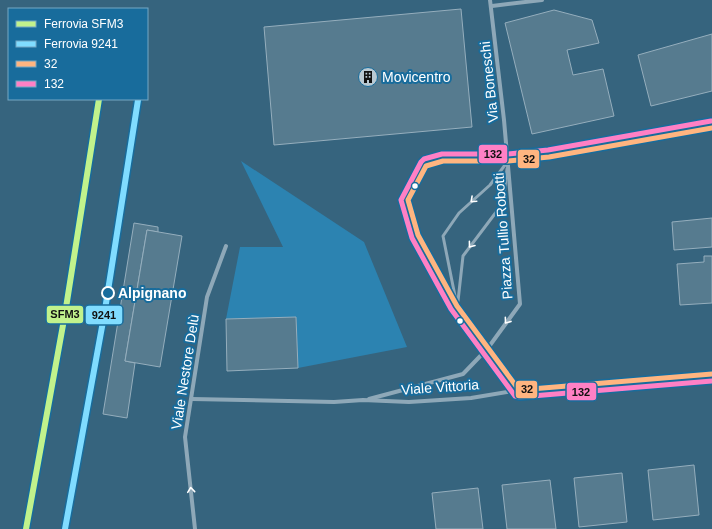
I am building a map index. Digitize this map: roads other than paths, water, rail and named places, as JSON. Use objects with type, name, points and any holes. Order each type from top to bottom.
[{"type":"street","name":"Via Boneschi","points":[[490,0],[492,6],[508,161]]},
{"type":"street","points":[[492,6],[542,0]]},
{"type":"street","points":[[508,161],[549,157],[712,128]]},
{"type":"street","name":"Piazza Tullio Robotti","points":[[508,161],[520,304],[488,348],[519,390]]},
{"type":"street","name":"Viale Nestore Delù","points":[[195,529],[185,437],[207,298],[226,246]]},
{"type":"street","points":[[363,400],[463,374],[488,348]]},
{"type":"street","name":"Viale Vittoria","points":[[192,399],[334,402],[363,400],[409,402],[471,398],[519,390],[712,374]]},
{"type":"lane","name":"Piazza Tullio Robotti","points":[[488,348],[457,306],[418,235],[408,200],[426,166],[443,161],[508,161]]},
{"type":"lane","name":"Piazza Tullio Robotti","points":[[457,306],[463,256],[502,204],[508,161]]},
{"type":"lane","name":"Piazza Tullio Robotti","points":[[457,306],[443,236],[459,213],[490,185],[508,161]]},
{"type":"rail line","name":"SFM3","points":[[26,529],[65,314],[99,100]]},
{"type":"rail line","name":"9241","points":[[65,529],[104,316],[138,100]]},
{"type":"place","name":"Movicentro","points":[[368,77]]},
{"type":"place","name":"Alpignano","points":[[108,293]]}]
